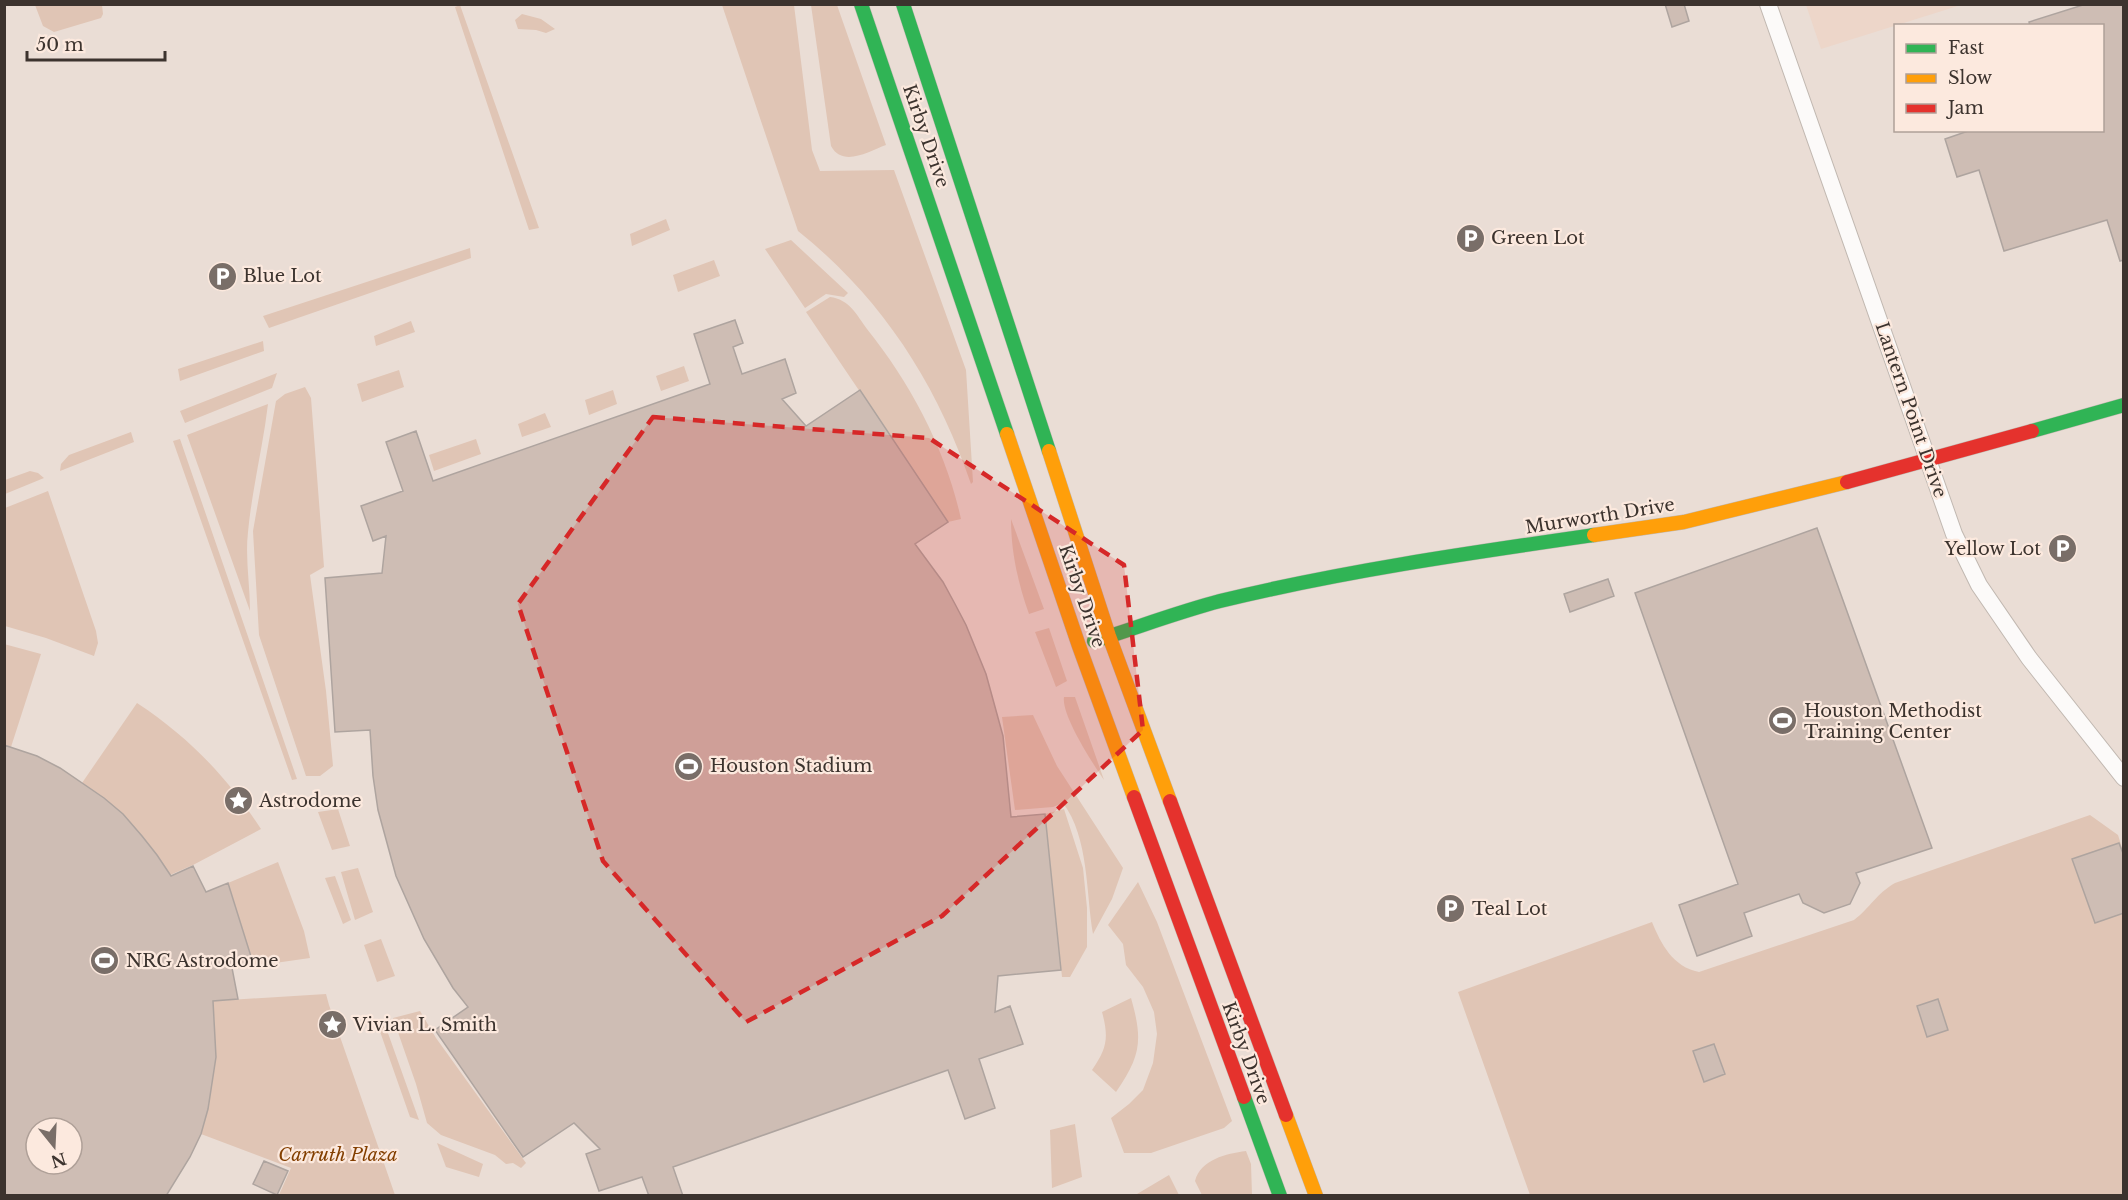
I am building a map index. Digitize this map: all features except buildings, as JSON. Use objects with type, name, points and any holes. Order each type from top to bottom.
[{"type":"main road","name":"Kirby Drive","points":[[861,4],[977,288],[1109,636],[1237,1031],[1280,1196]]},
{"type":"main road","name":"Kirby Drive","points":[[903,4],[977,288],[1079,646],[1237,1031],[1316,1196]]},
{"type":"main road","name":"Murworth Drive","points":[[1079,646],[1218,602],[1287,586],[1451,556],[1684,522],[1805,494],[2124,405]]},
{"type":"street","name":"Lantern Point Drive","points":[[1768,4],[1954,534],[1979,585],[2029,658],[2124,778]]},
{"type":"highlighted area","points":[[653,417],[929,438],[1124,565],[1143,730],[942,916],[746,1022],[603,861],[518,604]]},
{"type":"shaded area","points":[[1806,4],[1961,5],[1894,24],[1894,26],[1821,49]]},
{"type":"green space","points":[[35,5],[102,5],[103,14],[101,18],[54,32],[43,26]]},
{"type":"green space","points":[[460,5],[539,228],[529,230],[455,7]]},
{"type":"green space","points":[[722,5],[794,5],[812,150],[820,171],[894,170],[966,370],[973,482],[971,484],[941,412],[903,345],[856,285],[798,231]]},
{"type":"green space","points":[[811,5],[837,5],[886,145],[849,157],[836,153],[831,146]]},
{"type":"green space","points":[[522,14],[541,19],[555,29],[546,33],[518,29],[515,20]]},
{"type":"green space","points":[[666,219],[670,230],[632,246],[630,234]]},
{"type":"green space","points":[[791,240],[848,293],[844,297],[826,294],[805,308],[765,249]]},
{"type":"green space","points":[[470,248],[471,258],[269,328],[263,316]]},
{"type":"green space","points":[[714,260],[720,276],[678,292],[673,275]]},
{"type":"green space","points":[[830,297],[847,304],[856,313],[912,395],[946,468],[961,519],[948,522],[806,312]]},
{"type":"green space","points":[[411,321],[415,332],[376,346],[374,336]]},
{"type":"green space","points":[[263,341],[264,351],[180,381],[178,369]]},
{"type":"green space","points":[[684,366],[689,381],[661,391],[656,376]]},
{"type":"green space","points":[[399,370],[404,387],[362,402],[357,384]]},
{"type":"green space","points":[[277,373],[272,388],[185,423],[180,411]]},
{"type":"green space","points":[[305,387],[311,398],[324,567],[310,575],[326,691],[333,766],[320,776],[306,776],[259,635],[253,531],[276,401],[285,394]]},
{"type":"green space","points":[[613,390],[617,404],[589,415],[585,400]]},
{"type":"green space","points":[[268,404],[248,532],[250,611],[187,435]]},
{"type":"green space","points":[[545,413],[551,427],[522,437],[518,424]]},
{"type":"green space","points":[[131,432],[134,442],[60,471],[61,464],[69,455]]},
{"type":"green space","points":[[180,439],[297,779],[292,780],[173,441]]},
{"type":"green space","points":[[476,439],[481,454],[434,471],[429,455]]},
{"type":"green space","points":[[30,471],[44,478],[5,494],[5,480]]},
{"type":"green space","points":[[48,491],[96,631],[98,643],[94,656],[5,626],[5,508]]},
{"type":"green space","points":[[1011,519],[1044,609],[1029,614],[1016,567]]},
{"type":"green space","points":[[1049,628],[1067,681],[1056,687],[1035,632]]},
{"type":"green space","points":[[4,644],[41,654],[11,747],[5,745]]},
{"type":"green space","points":[[1064,697],[1075,697],[1104,780],[1072,727],[1064,705]]},
{"type":"green space","points":[[137,703],[174,730],[206,759],[261,829],[170,875],[130,825],[82,783]]},
{"type":"green space","points":[[1033,715],[1057,766],[1123,868],[1112,899],[1093,934],[1082,849],[1078,832],[1063,803],[1053,807],[1015,810],[1002,717]]},
{"type":"green space","points":[[338,809],[350,846],[332,850],[318,812]]},
{"type":"green space","points":[[1064,809],[1083,868],[1087,908],[1087,947],[1070,977],[1062,977],[1045,814]]},
{"type":"green space","points":[[2090,815],[2118,835],[2123,851],[2123,1195],[1530,1195],[1458,992],[1652,922],[1659,938],[1675,960],[1699,972],[1854,920],[1895,883]]},
{"type":"green space","points":[[278,862],[304,931],[310,958],[254,966],[228,883]]},
{"type":"green space","points":[[358,868],[373,912],[355,920],[341,872]]},
{"type":"green space","points":[[335,876],[351,920],[343,924],[325,878]]},
{"type":"green space","points":[[1138,882],[1157,922],[1232,1121],[1224,1128],[1151,1153],[1124,1153],[1111,1118],[1143,1090],[1153,1063],[1157,1034],[1154,1012],[1143,987],[1126,965],[1123,944],[1108,925]]},
{"type":"green space","points":[[381,939],[395,976],[377,982],[364,945]]},
{"type":"green space","name":"Carruth Plaza","points":[[326,994],[395,1195],[279,1195],[291,1168],[201,1134],[209,1101],[213,1068],[215,1036],[213,1001]]},
{"type":"green space","points":[[1131,998],[1137,1025],[1137,1047],[1131,1068],[1116,1092],[1092,1070],[1104,1049],[1106,1029],[1102,1012]]},
{"type":"green space","points":[[420,1011],[436,1038],[526,1163],[521,1168],[513,1163],[506,1164],[495,1155],[441,1135],[427,1123],[393,1018]]},
{"type":"green space","points":[[384,1022],[419,1120],[410,1117],[377,1023]]},
{"type":"green space","points":[[1075,1124],[1082,1177],[1052,1188],[1050,1130]]},
{"type":"green space","points":[[437,1143],[483,1164],[479,1177],[446,1167]]},
{"type":"green space","points":[[1246,1151],[1251,1164],[1252,1195],[1202,1195],[1195,1181],[1203,1167],[1223,1156]]},
{"type":"green space","points":[[1169,1175],[1179,1195],[1137,1195],[1137,1194]]},
{"type":"traffic: fast","points":[[861,4],[1007,434]]},
{"type":"traffic: fast","points":[[903,4],[1049,451]]},
{"type":"traffic: fast","points":[[2032,431],[2124,405]]},
{"type":"traffic: fast","points":[[1094,641],[1204,605],[1266,590],[1406,564],[1594,535]]},
{"type":"traffic: fast","points":[[1244,1097],[1280,1196]]},
{"type":"traffic: slow","points":[[1007,434],[1079,646],[1134,797]]},
{"type":"traffic: slow","points":[[1049,451],[1109,636],[1170,801]]},
{"type":"traffic: slow","points":[[1594,535],[1684,522],[1847,482]]},
{"type":"traffic: slow","points":[[1286,1115],[1316,1196]]},
{"type":"traffic: jam","points":[[1847,482],[2032,431]]},
{"type":"traffic: jam","points":[[1134,797],[1244,1097]]},
{"type":"traffic: jam","points":[[1170,801],[1286,1115]]},
{"type":"place","name":"Green Lot","points":[[1470,238]]},
{"type":"place","name":"Blue Lot","points":[[222,276]]},
{"type":"place","name":"Yellow Lot","points":[[2062,549]]},
{"type":"place","name":"Houston Methodist Training Center","points":[[1783,721]]},
{"type":"place","name":"Houston Stadium","points":[[689,766]]},
{"type":"place","name":"Astrodome","points":[[238,801]]},
{"type":"place","name":"Teal Lot","points":[[1451,909]]},
{"type":"place","name":"NRG Astrodome","points":[[105,961]]},
{"type":"place","name":"Vivian L. Smith","points":[[332,1025]]}]
